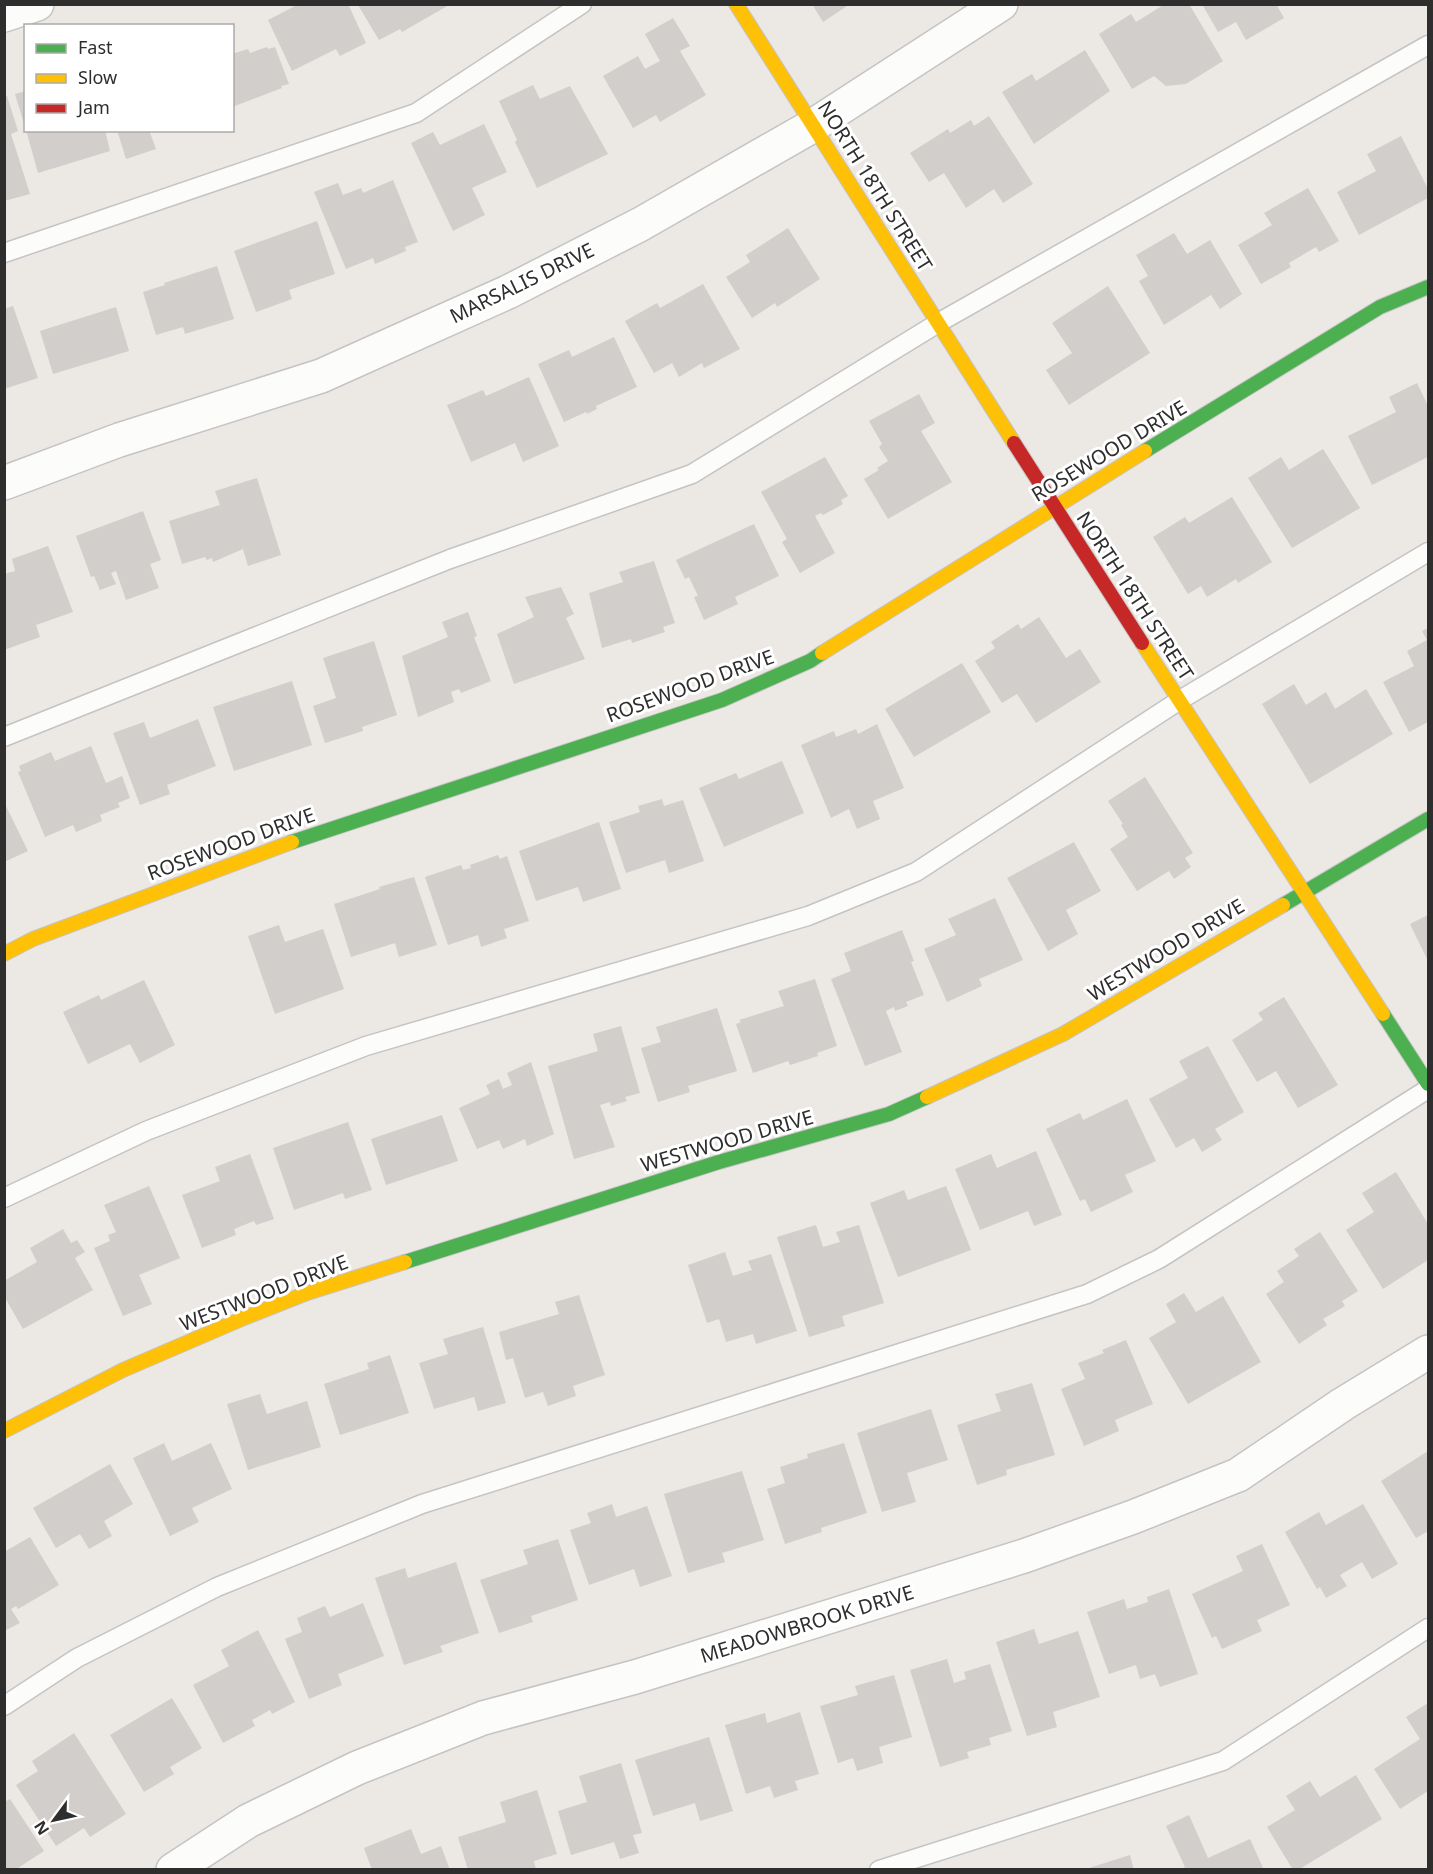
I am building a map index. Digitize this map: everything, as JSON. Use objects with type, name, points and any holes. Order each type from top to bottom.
[{"type":"street","points":[[4,15],[37,4]]},
{"type":"street","name":"NORTH 18TH STREET","points":[[736,4],[1053,507],[1305,891],[1428,1084]]},
{"type":"street","name":"MARSALIS DRIVE","points":[[4,483],[119,440],[321,376],[518,287],[641,224],[814,125],[1001,4]]},
{"type":"street","name":"ROSEWOOD DRIVE","points":[[4,954],[33,939],[330,828],[722,700],[810,661],[1053,507],[1380,307],[1428,287]]},
{"type":"street","name":"WESTWOOD DRIVE","points":[[4,1431],[123,1370],[307,1293],[719,1162],[890,1114],[1063,1034],[1428,819]]},
{"type":"street","name":"MEADOWBROOK DRIVE","points":[[172,1869],[248,1821],[357,1768],[483,1718],[635,1677],[1024,1556],[1133,1517],[1238,1475],[1343,1404],[1428,1352]]},
{"type":"lane","points":[[4,253],[416,113],[582,4]]},
{"type":"lane","points":[[4,738],[450,559],[692,474],[938,323],[1428,45]]},
{"type":"lane","points":[[4,1197],[146,1131],[366,1046],[807,916],[916,872],[1180,700],[1428,552]]},
{"type":"lane","points":[[4,1706],[77,1659],[217,1587],[422,1504],[1087,1294],[1160,1259],[1428,1089]]},
{"type":"lane","points":[[879,1869],[1223,1761],[1428,1628]]},
{"type":"building","points":[[299,4],[348,4],[366,43],[340,56],[336,49],[292,71],[268,20]]},
{"type":"building","points":[[812,4],[850,4],[823,22]]},
{"type":"building","points":[[1165,4],[1189,4],[1223,61],[1186,84],[1166,86],[1154,76],[1132,89],[1099,34],[1131,14],[1136,22]]},
{"type":"building","points":[[1202,4],[1276,4],[1284,18],[1246,40],[1236,22],[1218,32]]},
{"type":"building","points":[[358,5],[449,5],[402,32],[400,29],[379,40]]},
{"type":"building","points":[[673,18],[690,46],[680,51],[706,95],[660,122],[656,115],[633,128],[603,76],[638,56],[645,69],[660,61],[645,34]]},
{"type":"building","points":[[267,47],[268,49],[275,47],[289,84],[234,106],[234,53],[248,49],[250,53]]},
{"type":"building","points":[[1085,50],[1110,91],[1034,144],[1002,92],[1032,74],[1036,81]]},
{"type":"building","points":[[533,85],[540,99],[570,86],[608,154],[537,188],[499,101]]},
{"type":"building","points":[[24,92],[24,124],[15,94]]},
{"type":"building","points":[[7,96],[18,131],[11,134],[30,194],[4,201],[4,97]]},
{"type":"building","points":[[989,116],[1033,184],[1003,203],[994,189],[966,208],[944,173],[929,182],[910,153],[948,129],[950,133],[971,120],[974,126]]},
{"type":"building","points":[[484,124],[507,172],[472,188],[485,215],[453,231],[411,143],[433,132],[440,145]]},
{"type":"building","points":[[27,132],[105,132],[110,151],[38,173]]},
{"type":"building","points":[[118,132],[150,132],[156,149],[126,159]]},
{"type":"building","points":[[1401,136],[1428,189],[1428,198],[1359,235],[1337,192],[1376,171],[1367,154]]},
{"type":"building","points":[[393,180],[418,242],[405,247],[406,251],[375,264],[373,258],[346,269],[314,192],[338,183],[343,195],[361,188],[363,193]]},
{"type":"building","points":[[1308,188],[1339,241],[1319,252],[1316,247],[1289,263],[1291,267],[1261,284],[1238,245],[1272,225],[1264,213]]},
{"type":"building","points":[[317,221],[335,274],[289,290],[292,299],[256,312],[234,251]]},
{"type":"building","points":[[788,228],[820,279],[777,307],[775,303],[752,318],[726,277],[750,262],[746,255]]},
{"type":"building","points":[[1174,233],[1187,254],[1210,240],[1242,294],[1220,309],[1211,295],[1164,325],[1139,281],[1148,276],[1136,255]]},
{"type":"building","points":[[217,266],[234,319],[185,334],[183,327],[156,335],[143,292]]},
{"type":"building","points":[[703,284],[740,349],[704,368],[702,363],[679,377],[672,363],[654,373],[625,321],[657,303],[660,308]]},
{"type":"building","points":[[1108,286],[1150,353],[1069,405],[1046,370],[1072,353],[1052,323]]},
{"type":"building","points":[[13,306],[38,378],[4,389],[4,309]]},
{"type":"building","points":[[116,307],[129,351],[53,374],[40,331]]},
{"type":"building","points":[[614,337],[637,387],[596,406],[597,409],[587,414],[586,412],[564,422],[538,364],[569,350],[572,357]]},
{"type":"building","points":[[529,377],[559,446],[523,462],[515,443],[471,462],[447,405],[483,390],[486,396]]},
{"type":"building","points":[[1417,383],[1428,406],[1428,457],[1372,485],[1348,436],[1396,412],[1389,397]]},
{"type":"building","points":[[919,394],[935,423],[921,431],[952,482],[888,519],[864,479],[888,461],[879,447],[882,444],[869,421]]},
{"type":"building","points":[[1323,449],[1360,508],[1292,548],[1248,478],[1281,457],[1289,470]]},
{"type":"building","points":[[825,457],[848,496],[841,500],[843,504],[823,515],[821,513],[815,516],[835,553],[800,573],[782,542],[787,539],[761,492]]},
{"type":"building","points":[[257,478],[281,555],[248,566],[243,549],[213,562],[212,558],[207,560],[205,557],[182,564],[169,521],[220,505],[215,491]]},
{"type":"building","points":[[1232,497],[1272,562],[1238,583],[1236,579],[1207,597],[1201,586],[1188,594],[1153,537],[1185,517],[1189,523]]},
{"type":"building","points":[[143,511],[161,560],[150,564],[159,588],[126,600],[116,571],[111,573],[116,584],[100,590],[94,576],[91,577],[76,536]]},
{"type":"building","points":[[754,524],[779,576],[735,597],[738,604],[704,620],[694,597],[698,596],[689,577],[685,579],[676,560]]},
{"type":"building","points":[[48,546],[73,612],[36,625],[40,637],[4,650],[4,574],[15,571],[12,559]]},
{"type":"building","points":[[654,561],[675,623],[663,627],[665,632],[632,643],[631,639],[602,648],[589,593],[623,582],[619,572]]},
{"type":"building","points":[[561,587],[574,614],[566,618],[585,659],[514,684],[497,634],[534,617],[525,597]]},
{"type":"building","points":[[468,612],[477,636],[474,637],[491,681],[461,693],[459,689],[451,692],[454,702],[418,717],[402,656],[448,637],[442,622]]},
{"type":"building","points":[[1039,617],[1066,658],[1080,649],[1101,682],[1036,723],[1017,694],[1002,703],[975,661],[995,648],[991,642],[1018,624],[1021,629]]},
{"type":"building","points":[[1428,628],[1428,722],[1409,732],[1383,682],[1414,666],[1407,651],[1427,640],[1422,631]]},
{"type":"building","points":[[374,641],[397,715],[362,727],[363,731],[325,743],[313,706],[336,698],[323,658]]},
{"type":"building","points":[[962,663],[991,712],[914,757],[885,709]]},
{"type":"building","points":[[292,681],[312,745],[234,771],[213,707]]},
{"type":"building","points":[[1294,684],[1306,705],[1326,692],[1335,709],[1366,689],[1393,734],[1310,784],[1262,704]]},
{"type":"building","points":[[198,719],[216,766],[167,785],[170,794],[140,805],[113,733],[144,722],[150,738]]},
{"type":"building","points":[[877,724],[904,788],[873,801],[880,819],[857,829],[849,809],[831,818],[801,745],[834,731],[836,737],[856,729],[858,734]]},
{"type":"building","points":[[91,746],[106,783],[122,776],[130,798],[118,803],[120,807],[100,815],[102,821],[76,832],[73,825],[45,837],[18,772],[21,771],[19,766],[51,752],[55,761]]},
{"type":"building","points":[[782,761],[804,813],[724,847],[699,788],[736,773],[739,779]]},
{"type":"building","points":[[1145,777],[1193,853],[1185,858],[1191,867],[1174,879],[1169,871],[1137,891],[1110,849],[1128,837],[1121,825],[1123,824],[1108,801]]},
{"type":"building","points":[[662,799],[664,806],[683,800],[704,861],[669,873],[665,860],[626,873],[609,822],[640,812],[638,806]]},
{"type":"building","points":[[4,802],[28,851],[4,862]]},
{"type":"building","points":[[599,822],[621,889],[583,902],[578,887],[536,901],[519,851]]},
{"type":"building","points":[[1074,842],[1101,891],[1066,910],[1078,934],[1048,951],[1007,878]]},
{"type":"building","points":[[498,855],[500,859],[507,856],[529,921],[504,929],[507,938],[481,947],[478,935],[448,945],[425,877],[461,865],[463,870],[471,868],[470,865]]},
{"type":"building","points":[[414,877],[437,945],[399,957],[395,943],[351,957],[334,904]]},
{"type":"building","points":[[995,898],[1023,960],[979,979],[982,986],[947,1002],[924,949],[956,935],[948,919]]},
{"type":"building","points":[[1428,915],[1428,961],[1410,924]]},
{"type":"building","points":[[279,925],[285,942],[323,929],[344,989],[275,1014],[248,936]]},
{"type":"building","points":[[902,930],[924,995],[906,1002],[908,1006],[895,1011],[894,1007],[886,1011],[902,1052],[865,1066],[831,979],[851,971],[844,953]]},
{"type":"building","points":[[815,979],[837,1046],[817,1053],[818,1056],[790,1065],[788,1061],[753,1073],[736,1024],[741,1022],[739,1020],[784,1006],[778,991]]},
{"type":"building","points":[[144,980],[175,1045],[140,1063],[130,1044],[88,1064],[63,1012],[99,995],[101,1000]]},
{"type":"building","points":[[1284,997],[1338,1085],[1298,1108],[1276,1071],[1257,1082],[1232,1040],[1263,1020],[1258,1013]]},
{"type":"building","points":[[717,1008],[737,1071],[688,1086],[690,1092],[658,1102],[641,1048],[661,1042],[656,1027]]},
{"type":"building","points":[[621,1026],[640,1093],[625,1097],[627,1101],[611,1106],[610,1102],[600,1105],[615,1147],[574,1159],[548,1066],[598,1051],[593,1034]]},
{"type":"building","points":[[1208,1046],[1244,1112],[1215,1129],[1222,1140],[1202,1152],[1194,1138],[1176,1148],[1149,1099],[1188,1078],[1179,1061]]},
{"type":"building","points":[[531,1062],[554,1134],[527,1146],[525,1139],[503,1149],[499,1140],[477,1149],[459,1108],[490,1094],[486,1085],[499,1079],[503,1089],[512,1085],[507,1073]]},
{"type":"building","points":[[1127,1099],[1156,1161],[1125,1175],[1133,1192],[1091,1212],[1085,1199],[1080,1201],[1046,1129],[1080,1113],[1083,1120]]},
{"type":"building","points":[[442,1115],[458,1161],[386,1185],[371,1139]]},
{"type":"building","points":[[348,1122],[372,1190],[345,1199],[343,1193],[294,1210],[273,1148]]},
{"type":"building","points":[[1036,1151],[1062,1215],[1034,1226],[1028,1211],[980,1230],[955,1169],[991,1154],[997,1168]]},
{"type":"building","points":[[250,1154],[274,1219],[256,1225],[254,1221],[234,1229],[236,1235],[202,1248],[182,1195],[220,1181],[215,1167]]},
{"type":"building","points":[[1396,1172],[1428,1224],[1428,1260],[1383,1289],[1346,1230],[1374,1212],[1362,1193]]},
{"type":"building","points":[[149,1186],[180,1258],[139,1275],[152,1304],[123,1316],[94,1248],[110,1241],[108,1235],[116,1232],[104,1205]]},
{"type":"building","points":[[946,1186],[971,1250],[898,1277],[870,1203],[904,1190],[908,1200]]},
{"type":"building","points":[[816,1225],[823,1247],[840,1242],[836,1232],[859,1225],[884,1303],[842,1316],[845,1326],[809,1337],[777,1237]]},
{"type":"building","points":[[63,1229],[71,1243],[77,1240],[85,1252],[75,1258],[93,1290],[23,1329],[4,1296],[4,1281],[37,1262],[30,1248]]},
{"type":"building","points":[[1320,1232],[1358,1291],[1342,1301],[1345,1306],[1323,1319],[1327,1325],[1299,1344],[1266,1294],[1284,1282],[1277,1271],[1299,1256],[1294,1249]]},
{"type":"building","points":[[725,1252],[733,1276],[752,1270],[748,1261],[771,1254],[797,1331],[756,1344],[753,1334],[726,1342],[719,1319],[707,1323],[688,1265]]},
{"type":"building","points":[[1184,1293],[1196,1312],[1223,1296],[1261,1362],[1188,1404],[1149,1338],[1176,1322],[1166,1304]]},
{"type":"building","points":[[579,1295],[605,1375],[573,1386],[576,1396],[548,1406],[543,1392],[525,1398],[513,1358],[506,1360],[499,1332],[559,1314],[555,1302]]},
{"type":"building","points":[[483,1327],[506,1403],[478,1411],[474,1397],[434,1409],[419,1363],[448,1354],[443,1339]]},
{"type":"building","points":[[1126,1340],[1153,1404],[1115,1420],[1119,1431],[1084,1446],[1061,1389],[1085,1379],[1078,1363],[1104,1353],[1102,1350]]},
{"type":"building","points":[[390,1355],[409,1413],[340,1435],[324,1384],[369,1369],[367,1363]]},
{"type":"building","points":[[1032,1383],[1055,1455],[1006,1470],[1007,1475],[977,1485],[957,1425],[1001,1411],[995,1394]]},
{"type":"building","points":[[260,1394],[267,1414],[307,1401],[321,1447],[248,1470],[227,1404]]},
{"type":"building","points":[[931,1409],[948,1460],[907,1473],[916,1502],[882,1512],[857,1433]]},
{"type":"building","points":[[164,1443],[172,1461],[211,1443],[232,1489],[192,1508],[199,1522],[170,1536],[133,1458]]},
{"type":"building","points":[[844,1443],[867,1513],[821,1528],[822,1532],[785,1544],[767,1489],[785,1483],[780,1467],[808,1458],[807,1454]]},
{"type":"building","points":[[1428,1451],[1428,1531],[1416,1538],[1381,1481]]},
{"type":"building","points":[[110,1464],[133,1504],[104,1521],[112,1536],[89,1549],[80,1534],[56,1548],[33,1508]]},
{"type":"building","points":[[742,1471],[764,1540],[722,1553],[725,1562],[688,1573],[664,1494]]},
{"type":"building","points":[[612,1504],[616,1517],[647,1506],[672,1576],[640,1587],[634,1569],[589,1585],[570,1530],[591,1523],[587,1513]]},
{"type":"building","points":[[1363,1504],[1398,1564],[1372,1579],[1362,1562],[1340,1575],[1347,1586],[1326,1598],[1320,1587],[1317,1589],[1285,1532],[1319,1512],[1326,1525]]},
{"type":"building","points":[[30,1537],[59,1585],[18,1609],[16,1606],[11,1609],[20,1623],[4,1631],[4,1552]]},
{"type":"building","points":[[558,1539],[578,1600],[531,1616],[533,1622],[499,1633],[480,1580],[528,1564],[523,1550]]},
{"type":"building","points":[[1262,1544],[1290,1605],[1257,1620],[1262,1631],[1222,1649],[1216,1636],[1212,1638],[1192,1594],[1243,1571],[1236,1556]]},
{"type":"building","points":[[456,1562],[479,1633],[440,1646],[443,1652],[404,1665],[375,1578],[405,1568],[408,1578]]},
{"type":"building","points":[[1169,1589],[1198,1674],[1160,1687],[1155,1674],[1140,1679],[1136,1665],[1109,1674],[1087,1612],[1124,1599],[1127,1609],[1148,1602],[1147,1597]]},
{"type":"building","points":[[363,1603],[384,1656],[338,1674],[342,1685],[309,1699],[285,1639],[302,1632],[297,1618],[325,1606],[330,1617]]},
{"type":"building","points":[[1034,1629],[1039,1644],[1078,1631],[1100,1697],[1053,1712],[1057,1727],[1027,1736],[996,1642]]},
{"type":"building","points":[[258,1630],[295,1702],[272,1714],[270,1710],[252,1720],[255,1726],[223,1743],[193,1685],[229,1666],[221,1650]]},
{"type":"building","points":[[947,1659],[954,1683],[966,1679],[964,1672],[990,1664],[1012,1731],[989,1738],[991,1745],[967,1752],[969,1758],[940,1767],[910,1670]]},
{"type":"building","points":[[894,1675],[912,1737],[879,1747],[883,1763],[857,1771],[853,1758],[838,1763],[820,1706],[858,1695],[855,1686]]},
{"type":"building","points":[[172,1698],[202,1748],[170,1767],[174,1774],[144,1792],[110,1735]]},
{"type":"building","points":[[1428,1703],[1428,1791],[1400,1809],[1374,1769],[1420,1739],[1406,1717]]},
{"type":"building","points":[[800,1712],[819,1774],[795,1781],[798,1790],[774,1798],[770,1786],[746,1794],[725,1725],[765,1713],[767,1723]]},
{"type":"building","points":[[74,1733],[126,1814],[90,1837],[84,1828],[56,1846],[16,1785],[38,1771],[32,1761]]},
{"type":"building","points":[[709,1737],[733,1811],[700,1821],[695,1803],[653,1816],[635,1760]]},
{"type":"building","points":[[621,1763],[642,1833],[633,1835],[639,1853],[620,1859],[614,1842],[571,1855],[558,1811],[587,1802],[579,1776]]},
{"type":"building","points":[[1356,1775],[1382,1819],[1298,1870],[1293,1870],[1267,1827],[1295,1810],[1286,1796],[1310,1781],[1320,1797]]},
{"type":"building","points":[[537,1790],[557,1854],[534,1861],[536,1870],[468,1870],[458,1837],[506,1822],[500,1802]]},
{"type":"building","points":[[10,1799],[44,1851],[15,1870],[4,1870],[4,1802]]},
{"type":"building","points":[[1189,1815],[1208,1858],[1250,1839],[1264,1870],[1180,1870],[1185,1867],[1166,1826]]},
{"type":"building","points":[[411,1829],[421,1854],[441,1846],[450,1870],[372,1870],[364,1848]]},
{"type":"building","points":[[1130,1855],[1134,1870],[1086,1870],[1086,1869]]},
{"type":"traffic: fast","points":[[1145,451],[1380,307],[1428,287]]},
{"type":"traffic: fast","points":[[292,842],[722,700],[810,661],[822,653]]},
{"type":"traffic: fast","points":[[1283,905],[1428,819]]},
{"type":"traffic: fast","points":[[1383,1014],[1428,1084]]},
{"type":"traffic: fast","points":[[405,1262],[719,1162],[889,1114],[927,1097]]},
{"type":"traffic: slow","points":[[736,4],[1014,443]]},
{"type":"traffic: slow","points":[[822,653],[1145,451]]},
{"type":"traffic: slow","points":[[1142,643],[1383,1014]]},
{"type":"traffic: slow","points":[[4,954],[33,939],[292,842]]},
{"type":"traffic: slow","points":[[927,1097],[1063,1034],[1283,905]]},
{"type":"traffic: slow","points":[[4,1431],[123,1370],[244,1318],[307,1293],[405,1262]]},
{"type":"traffic: jam","points":[[1014,443],[1142,643]]}]
